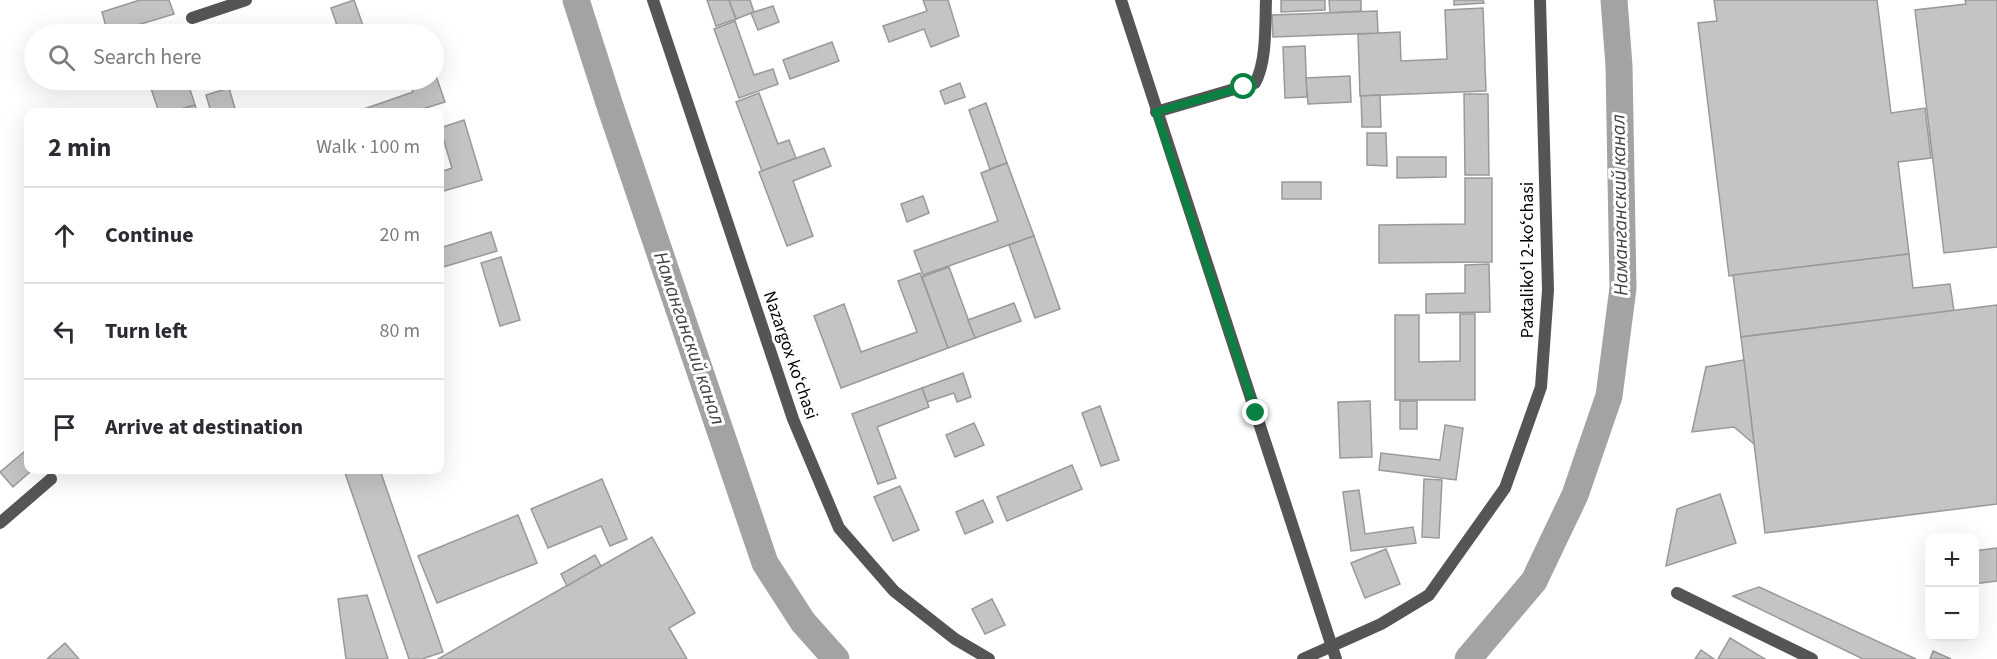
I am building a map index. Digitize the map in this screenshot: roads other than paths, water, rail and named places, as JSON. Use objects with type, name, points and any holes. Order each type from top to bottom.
[{"type":"street","points":[[192,18],[246,0]]},
{"type":"street","name":"Nazargox koʻchasi","points":[[653,0],[793,419],[839,528],[894,591],[955,639],[990,659]]},
{"type":"street","points":[[1121,0],[1334,653],[1303,659]]},
{"type":"street","points":[[1156,112],[1255,82],[1262,63],[1266,0]]},
{"type":"street","name":"Paxtalikoʻl 2-koʻchasi","points":[[1334,653],[1429,596],[1504,488],[1541,387],[1548,290],[1540,0]]},
{"type":"street","points":[[0,523],[51,479]]},
{"type":"street","points":[[1677,593],[1812,659]]},
{"type":"waterway","name":"Наманганский канал","points":[[576,0],[765,563],[803,622],[836,659]]},
{"type":"waterway","name":"Наманганский канал","points":[[1468,659],[1534,581],[1575,495],[1609,396],[1623,288],[1619,66],[1614,0]]}]
